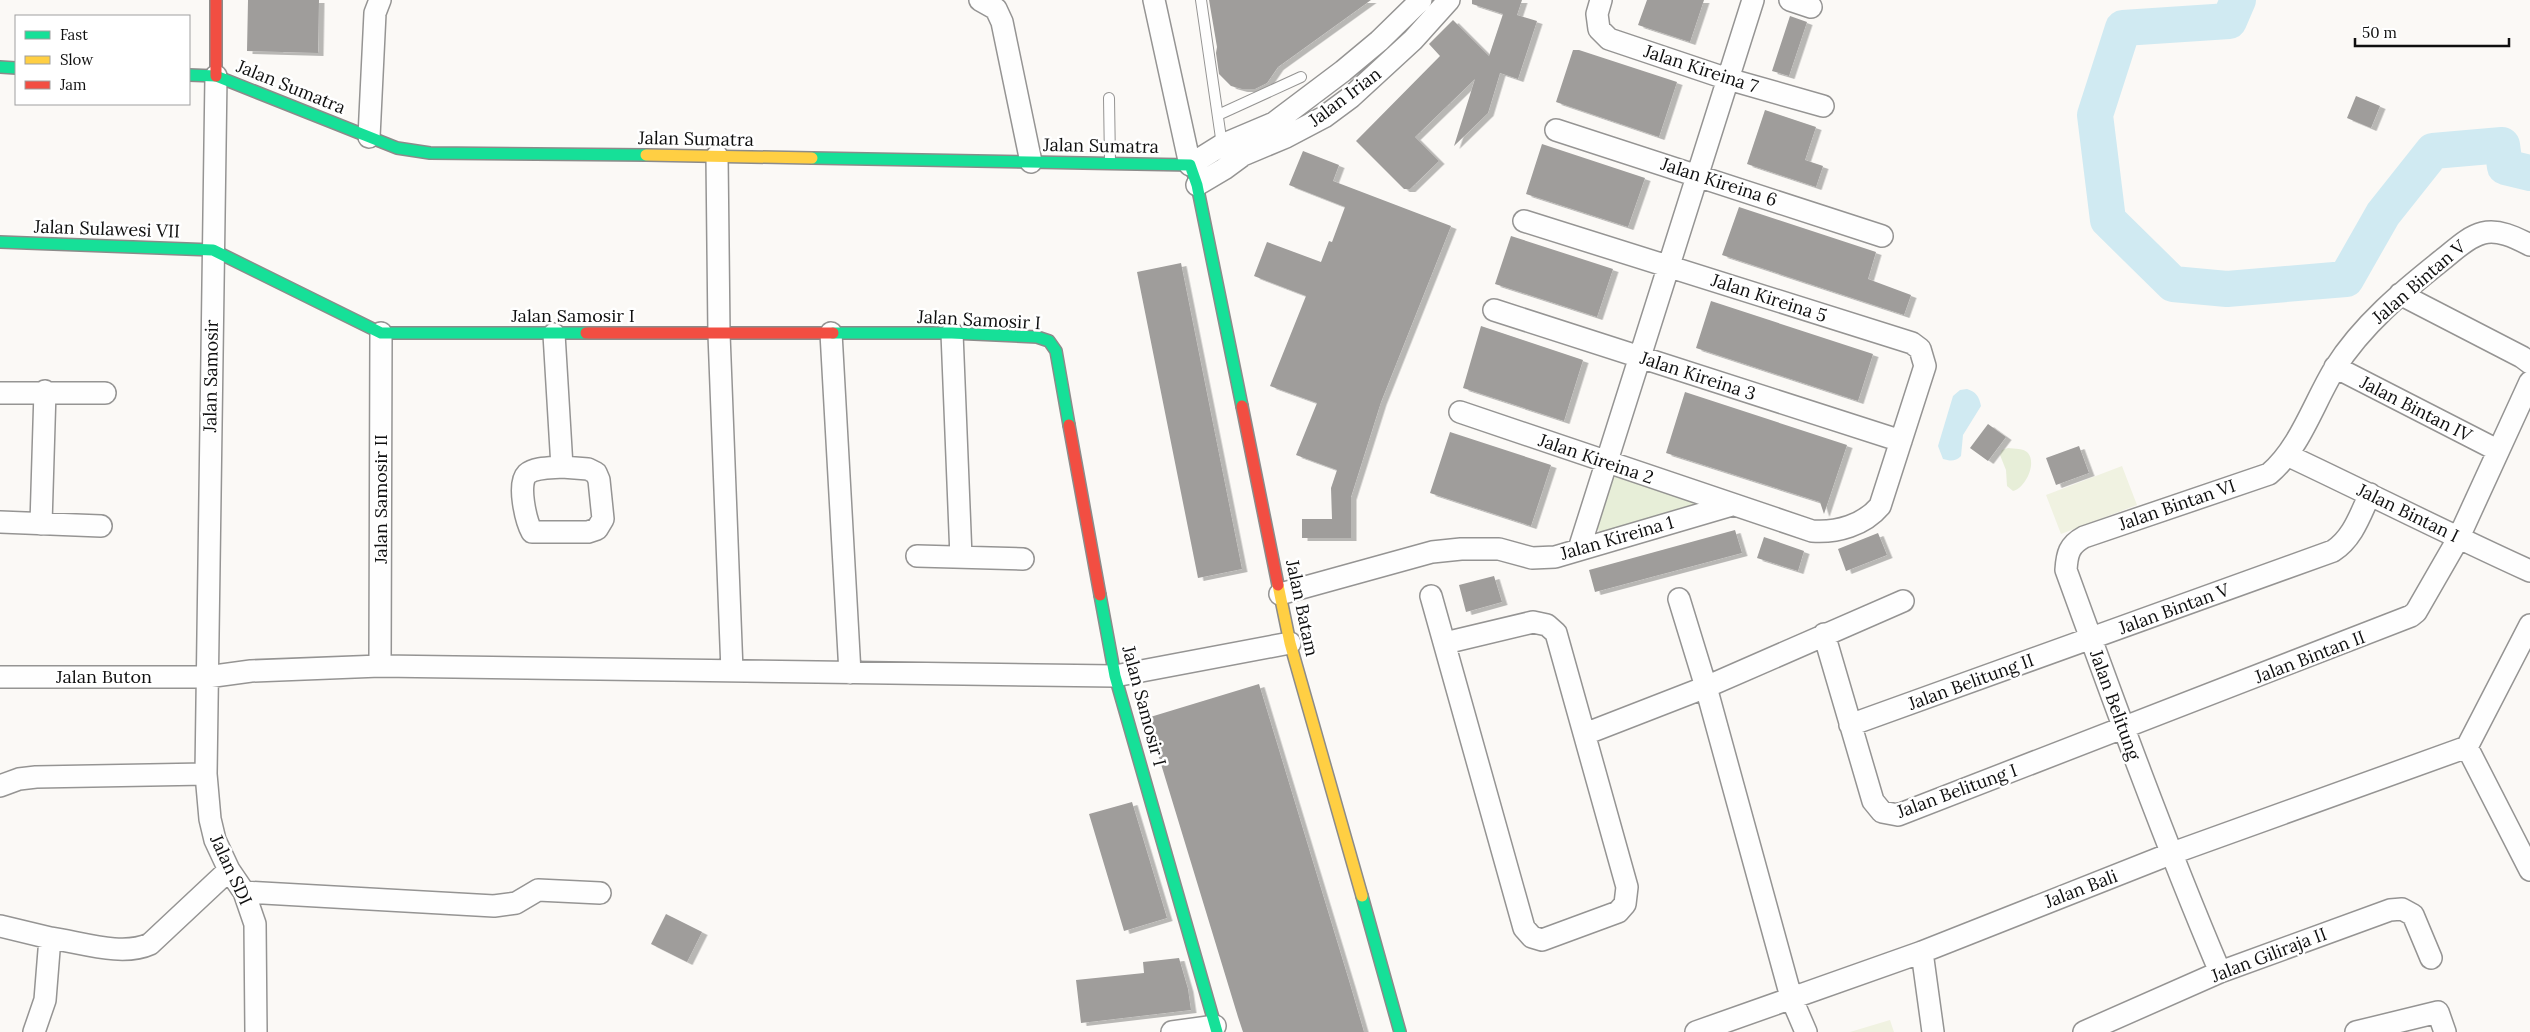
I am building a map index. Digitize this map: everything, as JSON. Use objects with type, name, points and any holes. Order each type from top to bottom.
[{"type":"street","points":[[216,0],[216,76]]},
{"type":"street","points":[[369,138],[375,12],[380,0]]},
{"type":"street","points":[[980,0],[996,9],[1002,22],[1031,162]]},
{"type":"street","points":[[1154,0],[1194,175]]},
{"type":"street","name":"Jalan Irian","points":[[1194,175],[1222,145],[1274,123],[1424,8],[1449,0]]},
{"type":"street","points":[[1579,549],[1753,0]]},
{"type":"street","points":[[1790,0],[1811,7]]},
{"type":"street","name":"Jalan Kireina 7","points":[[1599,7],[1598,29],[1609,39],[1728,79],[1823,106]]},
{"type":"street","name":"Jalan Irian","points":[[1194,175],[1224,169],[1243,155],[1286,137],[1324,117],[1373,78],[1424,8]]},
{"type":"street","points":[[0,67],[15,68]]},
{"type":"street","name":"Jalan Sumatra","points":[[190,75],[216,76],[369,138],[397,148],[430,153],[1110,163],[1194,175]]},
{"type":"street","name":"Jalan Samosir","points":[[207,677],[216,76]]},
{"type":"street","name":"Jalan Kireina 6","points":[[1556,130],[1697,174],[1882,236]]},
{"type":"street","points":[[717,156],[719,334],[732,671]]},
{"type":"street","name":"Jalan Batam","points":[[1194,175],[1290,643],[1400,1032]]},
{"type":"street","name":"Jalan Kireina 5","points":[[1524,221],[1912,343],[1920,349],[1925,366],[1901,441]]},
{"type":"street","name":"Jalan Bintan V","points":[[2287,455],[2335,367],[2353,343],[2400,294],[2469,239],[2483,233],[2499,232],[2530,245]]},
{"type":"street","name":"Jalan Sulawesi VII","points":[[0,242],[213,250]]},
{"type":"street","name":"Jalan Samosir I","points":[[213,250],[381,333],[952,333],[1037,337],[1049,341],[1056,351],[1115,676],[1216,1029]]},
{"type":"street","points":[[2400,294],[2522,356],[2530,364]]},
{"type":"street","name":"Jalan Kireina 3","points":[[1494,310],[1901,441]]},
{"type":"street","name":"Jalan Samosir II","points":[[380,666],[381,333]]},
{"type":"street","points":[[831,333],[850,673]]},
{"type":"street","points":[[952,333],[961,557]]},
{"type":"street","points":[[554,334],[562,467]]},
{"type":"street","name":"Jalan Bintan IV","points":[[2335,367],[2497,450]]},
{"type":"street","name":"Jalan Bintan II","points":[[2123,728],[2404,620],[2416,612],[2458,538],[2530,382]]},
{"type":"street","points":[[0,393],[45,391],[105,393]]},
{"type":"street","points":[[41,524],[45,391]]},
{"type":"street","name":"Jalan Kireina 2","points":[[1460,412],[1732,505]]},
{"type":"street","points":[[1732,505],[1812,531],[1840,530],[1871,516],[1880,506],[1901,441]]},
{"type":"street","name":"Jalan Bintan I","points":[[2287,455],[2458,538],[2530,570]]},
{"type":"street","name":"Jalan Bintan VI","points":[[2067,554],[2074,542],[2084,537],[2270,474],[2284,462],[2287,455]]},
{"type":"street","name":"Jalan Bintan V","points":[[2091,639],[2333,551],[2344,544],[2352,533],[2370,494]]},
{"type":"street","name":"Jalan Kireina 1","points":[[1280,594],[1363,569],[1432,552],[1461,549],[1499,549],[1532,558],[1555,557],[1732,505]]},
{"type":"street","points":[[0,522],[100,526]]},
{"type":"street","name":"Jalan Belitung","points":[[2067,554],[2066,570],[2123,728],[2170,854],[2220,972]]},
{"type":"street","points":[[917,556],[1024,559]]},
{"type":"street","points":[[1431,596],[1524,928],[1532,937],[1542,940],[1623,909],[1627,896],[1627,887],[1556,633],[1547,625],[1533,622],[1445,642]]},
{"type":"street","points":[[1679,599],[1706,687],[1791,996],[1806,1032]]},
{"type":"street","points":[[1584,734],[1706,687],[1903,601]]},
{"type":"street","points":[[2530,625],[2467,747],[2530,870]]},
{"type":"street","name":"Jalan Belitung I","points":[[1824,634],[1873,801],[1877,808],[1891,816],[1898,815],[2123,728]]},
{"type":"street","name":"Jalan Belitung II","points":[[1850,725],[2091,639]]},
{"type":"street","name":"Jalan Buton","points":[[0,677],[207,677],[251,671],[380,666],[1115,676],[1290,643]]},
{"type":"street","name":"Jalan SDI","points":[[207,677],[206,774],[212,828],[228,870],[244,892],[255,924],[256,1032]]},
{"type":"street","name":"Jalan Bali","points":[[1696,1032],[1791,996],[1922,952],[2170,854],[2467,747]]},
{"type":"street","points":[[0,786],[19,779],[36,777],[206,774]]},
{"type":"street","points":[[0,926],[50,938],[113,949],[142,948],[150,944],[228,870]]},
{"type":"street","points":[[244,892],[494,906],[516,903],[538,890],[600,893]]},
{"type":"street","name":"Jalan Giliraja II","points":[[2084,1032],[2220,972],[2396,909],[2402,909],[2413,915],[2431,958]]},
{"type":"street","points":[[34,1032],[45,1000],[50,938]]},
{"type":"street","points":[[1922,952],[1933,1032]]},
{"type":"street","points":[[2356,1032],[2438,1012],[2445,1032]]},
{"type":"street","points":[[1172,1032],[1216,1029]]},
{"type":"lane","points":[[1201,0],[1222,145]]},
{"type":"lane","points":[[1218,114],[1301,77]]},
{"type":"lane","points":[[1109,98],[1110,163]]},
{"type":"green space","points":[[2008,448],[2026,451],[2031,463],[2025,481],[2013,491],[2007,486],[2006,470],[2000,455],[2002,450]]},
{"type":"green space","points":[[2122,466],[2137,505],[2061,534],[2046,495]]},
{"type":"green space","points":[[1618,475],[1704,502],[1704,506],[1600,532],[1596,527],[1611,480]]},
{"type":"green space","points":[[1890,1020],[1894,1032],[1850,1032]]},
{"type":"water","points":[[1967,389],[1977,395],[1981,406],[1963,435],[1961,456],[1952,460],[1943,459],[1938,446],[1953,396],[1960,390]]},
{"type":"building","points":[[248,0],[319,0],[318,53],[247,51]]},
{"type":"building","points":[[1209,0],[1371,0],[1278,67],[1267,83],[1255,89],[1242,89],[1231,86],[1219,74],[1217,47]]},
{"type":"building","points":[[1472,0],[1522,0],[1517,15],[1537,21],[1518,79],[1500,73],[1488,113],[1454,146],[1475,79],[1415,137],[1439,161],[1410,189],[1404,189],[1356,141],[1440,56],[1429,44],[1453,20],[1489,56],[1503,14],[1472,4]]},
{"type":"building","points":[[1647,0],[1704,0],[1690,42],[1638,25]]},
{"type":"building","points":[[1790,16],[1807,22],[1789,76],[1772,71]]},
{"type":"building","points":[[1573,50],[1579,50],[1677,82],[1659,137],[1556,102]]},
{"type":"building","points":[[2356,96],[2380,106],[2371,128],[2347,118]]},
{"type":"building","points":[[1765,110],[1816,127],[1805,160],[1823,166],[1816,187],[1747,164]]},
{"type":"building","points":[[1542,144],[1645,178],[1628,227],[1526,194]]},
{"type":"building","points":[[1303,151],[1339,165],[1333,181],[1451,226],[1381,402],[1351,497],[1351,538],[1302,538],[1302,519],[1332,519],[1331,488],[1337,470],[1296,455],[1317,403],[1270,386],[1306,296],[1254,276],[1267,242],[1321,262],[1329,241],[1332,242],[1345,207],[1289,185]]},
{"type":"building","points":[[1739,207],[1876,252],[1868,279],[1911,295],[1904,315],[1722,255]]},
{"type":"building","points":[[1511,236],[1613,269],[1597,317],[1495,284]]},
{"type":"building","points":[[1181,263],[1242,569],[1198,578],[1137,272]]},
{"type":"building","points":[[1711,301],[1873,354],[1858,401],[1696,348]]},
{"type":"building","points":[[1481,326],[1583,360],[1564,421],[1463,388]]},
{"type":"building","points":[[1685,392],[1847,445],[1824,514],[1820,502],[1666,453]]},
{"type":"building","points":[[1988,424],[2006,437],[1988,461],[1970,448]]},
{"type":"building","points":[[1450,432],[1551,465],[1531,526],[1430,493]]},
{"type":"building","points":[[2079,446],[2089,473],[2056,485],[2046,458]]},
{"type":"building","points":[[1735,530],[1742,553],[1595,592],[1589,570]]},
{"type":"building","points":[[1878,533],[1887,555],[1846,571],[1838,549]]},
{"type":"building","points":[[1764,537],[1804,551],[1798,571],[1757,558]]},
{"type":"building","points":[[1494,576],[1502,602],[1466,612],[1459,585]]},
{"type":"building","points":[[1259,684],[1364,1032],[1243,1032],[1147,718]]},
{"type":"building","points":[[1132,802],[1167,918],[1124,931],[1089,814]]},
{"type":"building","points":[[666,914],[702,932],[687,962],[651,944]]},
{"type":"building","points":[[1179,958],[1188,989],[1191,1010],[1081,1023],[1076,980],[1144,973],[1143,962]]},
{"type":"waterway","points":[[2238,0],[2229,21],[2123,28],[2095,115],[2108,220],[2173,284],[2227,289],[2346,279],[2383,214],[2433,151],[2502,145],[2505,167],[2530,173]]},
{"type":"traffic: fast","points":[[0,67],[15,68]]},
{"type":"traffic: fast","points":[[190,75],[216,76],[397,148],[430,153],[646,155]]},
{"type":"traffic: fast","points":[[812,158],[1190,165],[1197,185],[1242,406]]},
{"type":"traffic: fast","points":[[0,242],[213,250],[381,333],[586,333]]},
{"type":"traffic: fast","points":[[833,333],[952,333],[1037,337],[1049,341],[1056,351],[1069,425]]},
{"type":"traffic: fast","points":[[1100,595],[1115,676],[1217,1032]]},
{"type":"traffic: fast","points":[[1362,896],[1400,1032]]},
{"type":"traffic: slow","points":[[646,155],[812,158]]},
{"type":"traffic: slow","points":[[1278,585],[1290,643],[1362,896]]},
{"type":"traffic: jam","points":[[216,0],[216,76]]},
{"type":"traffic: jam","points":[[586,333],[833,333]]},
{"type":"traffic: jam","points":[[1242,406],[1278,585]]},
{"type":"traffic: jam","points":[[1069,425],[1100,595]]}]
